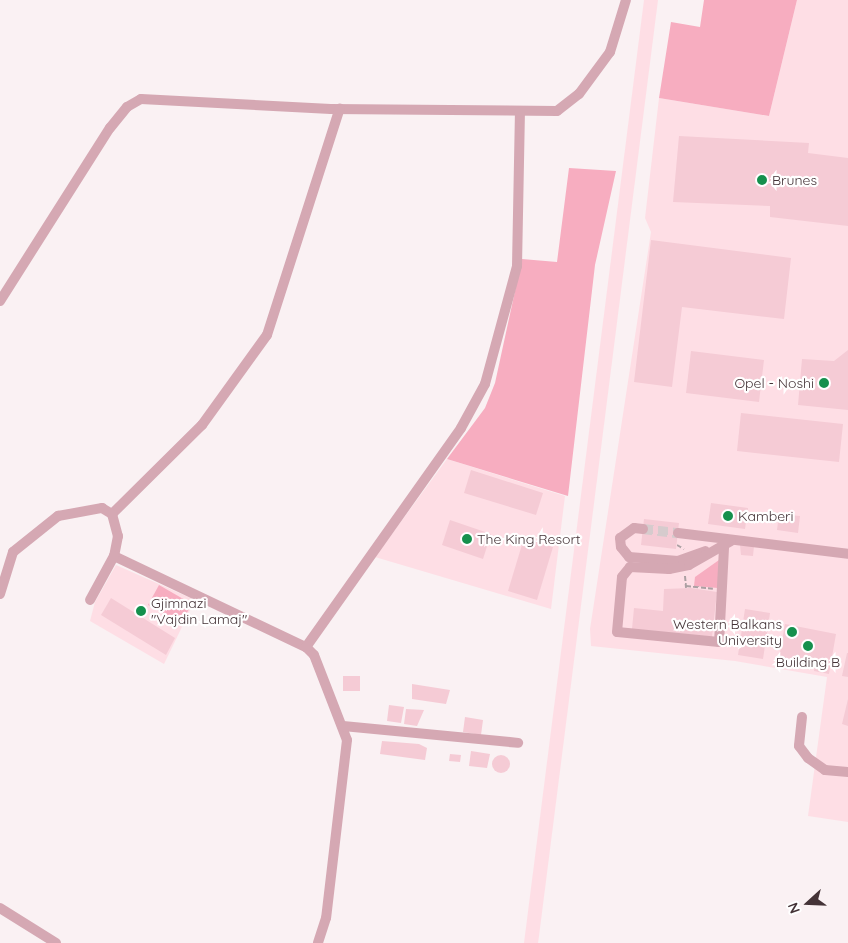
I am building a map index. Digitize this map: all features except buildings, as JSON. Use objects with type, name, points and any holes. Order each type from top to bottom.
[{"type":"street","points":[[0,301],[127,106],[141,99],[340,108],[520,112],[557,111],[575,98],[613,48],[626,0]]},
{"type":"street","points":[[112,514],[202,425],[267,335],[340,108]]},
{"type":"street","points":[[306,647],[461,428],[485,384],[517,266],[520,112]]},
{"type":"street","points":[[0,594],[12,567],[5,556],[58,516],[90,508],[112,514]]},
{"type":"street","points":[[90,600],[114,556],[118,536],[112,514]]},
{"type":"street","points":[[644,530],[634,528],[620,538],[629,557],[678,561],[727,544],[769,541],[848,554]]},
{"type":"street","points":[[678,533],[727,544]]},
{"type":"street","points":[[727,544],[722,638],[714,644],[617,632],[622,577],[630,566],[669,569],[727,544]]},
{"type":"street","points":[[114,556],[306,647],[321,670],[343,726],[345,768],[326,918],[318,943]]},
{"type":"street","points":[[802,717],[800,746],[808,758],[825,770],[848,772]]},
{"type":"street","points":[[343,726],[518,743]]},
{"type":"street","points":[[0,908],[56,943]]},
{"type":"path","points":[[686,586],[725,590]]},
{"type":"shaded area","points":[[644,0],[658,0],[539,936],[538,943],[524,943]]},
{"type":"shaded area","points":[[704,0],[797,0],[769,116],[659,98],[671,22],[700,27]]},
{"type":"shaded area","points":[[797,0],[848,0],[848,822],[808,816],[827,677],[735,661],[591,646],[590,629],[651,232],[645,218],[659,98],[769,116]]},
{"type":"shaded area","points":[[569,168],[616,171],[595,265],[568,496],[447,459],[485,408],[495,383],[522,259],[557,262]]},
{"type":"shaded area","points":[[447,459],[565,496],[551,609],[375,557]]},
{"type":"shaded area","points":[[719,560],[718,588],[694,586],[695,577]]},
{"type":"shaded area","name":"Gjimnazi \"Vajdin Lamaj\"","points":[[116,565],[195,600],[164,664],[90,621],[95,602]]},
{"type":"shaded area","points":[[159,585],[192,604],[181,623],[148,605]]},
{"type":"tunnel","points":[[643,529],[678,533]]},
{"type":"place","name":"Brunes","points":[[762,180]]},
{"type":"place","name":"Opel - Noshi","points":[[824,383]]},
{"type":"place","name":"Kamberi","points":[[728,516]]},
{"type":"place","name":"The King Resort","points":[[467,539]]},
{"type":"place","name":"Gjimnazi \"Vajdin Lamaj\"","points":[[141,611]]},
{"type":"place","name":"Western Balkans University","points":[[792,632]]},
{"type":"place","name":"Building B","points":[[808,646]]}]
